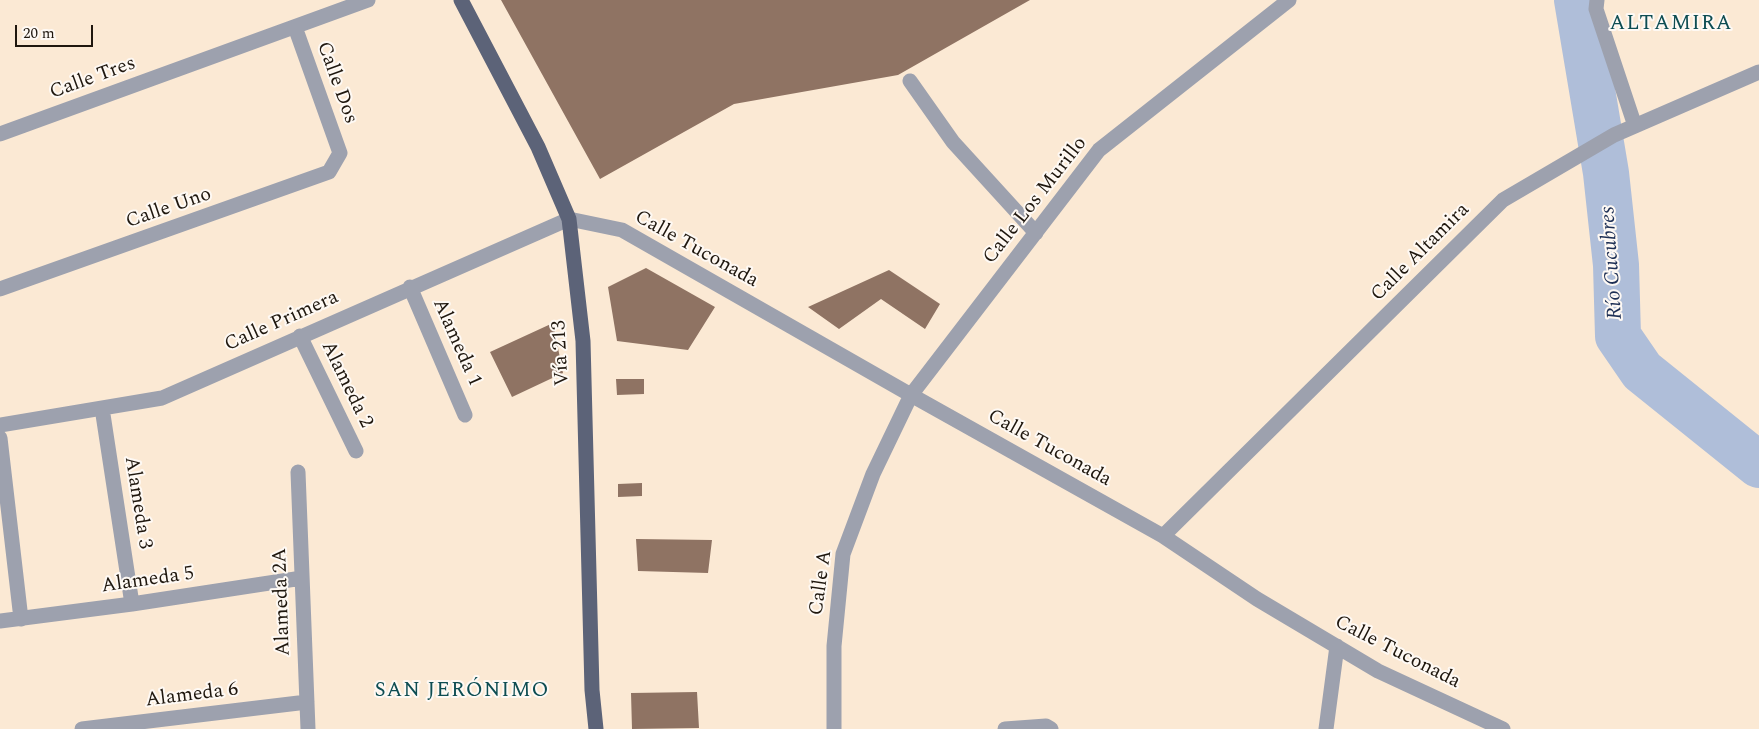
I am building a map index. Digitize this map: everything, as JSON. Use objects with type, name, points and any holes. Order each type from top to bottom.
[{"type":"main road","name":"Vía 213","points":[[461,0],[538,147],[569,219],[583,341],[592,690],[596,729]]},
{"type":"street","name":"Calle Tres","points":[[0,134],[368,0]]},
{"type":"street","name":"Calle Los Murillo","points":[[911,395],[1099,150],[1289,0]]},
{"type":"street","points":[[1597,0],[1596,9],[1635,126]]},
{"type":"street","name":"Calle Dos","points":[[295,27],[340,153]]},
{"type":"street","name":"Calle Altamira","points":[[1163,536],[1503,200],[1614,135],[1759,72]]},
{"type":"street","points":[[910,81],[953,142],[1036,232]]},
{"type":"street","name":"Calle Uno","points":[[0,290],[305,182],[329,172],[340,153]]},
{"type":"street","name":"Calle Primera","points":[[0,425],[162,398],[569,219]]},
{"type":"street","name":"Calle Tuconada","points":[[569,219],[622,230],[1163,536],[1257,599],[1378,671],[1503,729]]},
{"type":"street","name":"Alameda 1","points":[[410,288],[465,415]]},
{"type":"street","name":"Alameda 2","points":[[300,336],[356,452]]},
{"type":"street","name":"Calle A","points":[[834,729],[834,646],[843,554],[873,474],[911,395]]},
{"type":"street","name":"Alameda 3","points":[[102,408],[132,604]]},
{"type":"street","points":[[0,438],[21,619]]},
{"type":"street","name":"Alameda 2A","points":[[298,472],[308,729]]},
{"type":"street","name":"Alameda 5","points":[[0,621],[132,604],[302,578]]},
{"type":"street","points":[[1326,729],[1337,646]]},
{"type":"street","name":"Alameda 6","points":[[82,729],[307,702]]},
{"type":"street","points":[[1005,729],[1046,726],[1052,729]]},
{"type":"building","points":[[501,0],[1030,0],[898,75],[734,104],[600,179]]},
{"type":"building","points":[[646,268],[715,307],[688,350],[617,341],[608,287]]},
{"type":"building","points":[[889,270],[940,304],[925,329],[881,299],[839,329],[808,307]]},
{"type":"building","points":[[553,323],[563,373],[512,397],[490,352]]},
{"type":"building","points":[[616,379],[644,379],[644,394],[617,395]]},
{"type":"building","points":[[642,483],[642,496],[618,497],[618,484]]},
{"type":"building","points":[[636,539],[712,540],[708,573],[638,571]]},
{"type":"building","points":[[697,692],[699,728],[632,729],[631,693]]},
{"type":"waterway","name":"Río Cucubres","points":[[1577,0],[1606,173],[1616,265],[1618,336],[1642,371],[1759,465]]},
{"type":"district","name":"ALTAMIRA","points":[[1671,25]]},
{"type":"district","name":"SAN JERÓNIMO","points":[[462,692]]}]
